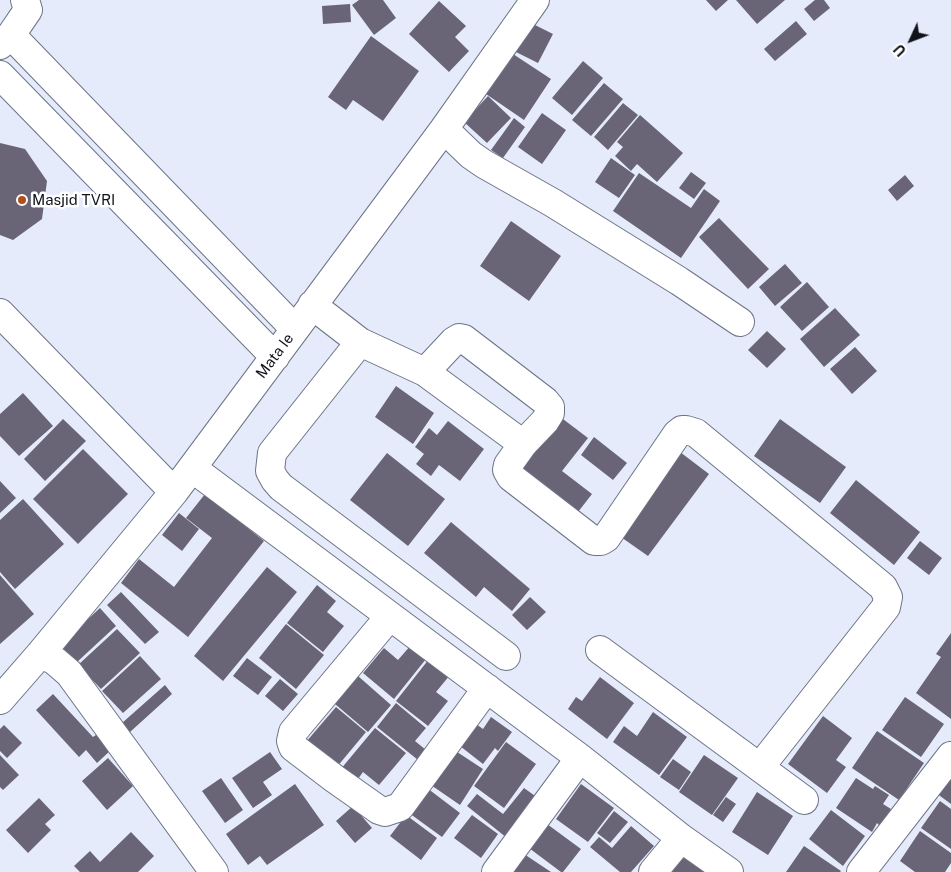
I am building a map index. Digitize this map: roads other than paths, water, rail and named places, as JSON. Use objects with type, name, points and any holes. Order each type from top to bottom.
[{"type":"street","points":[[26,0],[28,10],[6,40],[156,185],[295,330]]},
{"type":"street","name":"Mata Ie","points":[[0,700],[174,492],[444,130],[535,0]]},
{"type":"street","points":[[0,75],[275,357]]},
{"type":"street","points":[[444,130],[471,155],[484,164],[553,203],[663,271],[740,322]]},
{"type":"street","points":[[130,208],[156,185]]},
{"type":"street","points":[[312,305],[360,342],[425,372],[523,444]]},
{"type":"street","points":[[0,313],[174,492]]},
{"type":"street","points":[[425,372],[454,341],[459,338],[464,339],[550,407],[550,413],[545,422],[523,444],[508,465],[507,470],[511,478],[594,541],[601,541],[606,538],[677,434],[682,430],[696,433],[883,587],[888,597],[886,607],[760,767]]},
{"type":"street","points":[[360,342],[272,453],[270,471],[282,487],[506,656]]},
{"type":"street","points":[[192,468],[580,758],[681,838],[729,872]]},
{"type":"street","points":[[390,616],[294,732],[290,741],[293,747],[334,779],[379,810],[385,812],[400,807],[487,688]]},
{"type":"street","points":[[600,650],[804,800]]},
{"type":"street","points":[[41,653],[69,673],[214,872]]},
{"type":"street","points":[[861,872],[951,756]]},
{"type":"street","points":[[496,872],[580,758]]},
{"type":"street","points":[[653,872],[681,838]]},
{"type":"place","name":"Masjid TVRI","points":[[22,200]]}]
